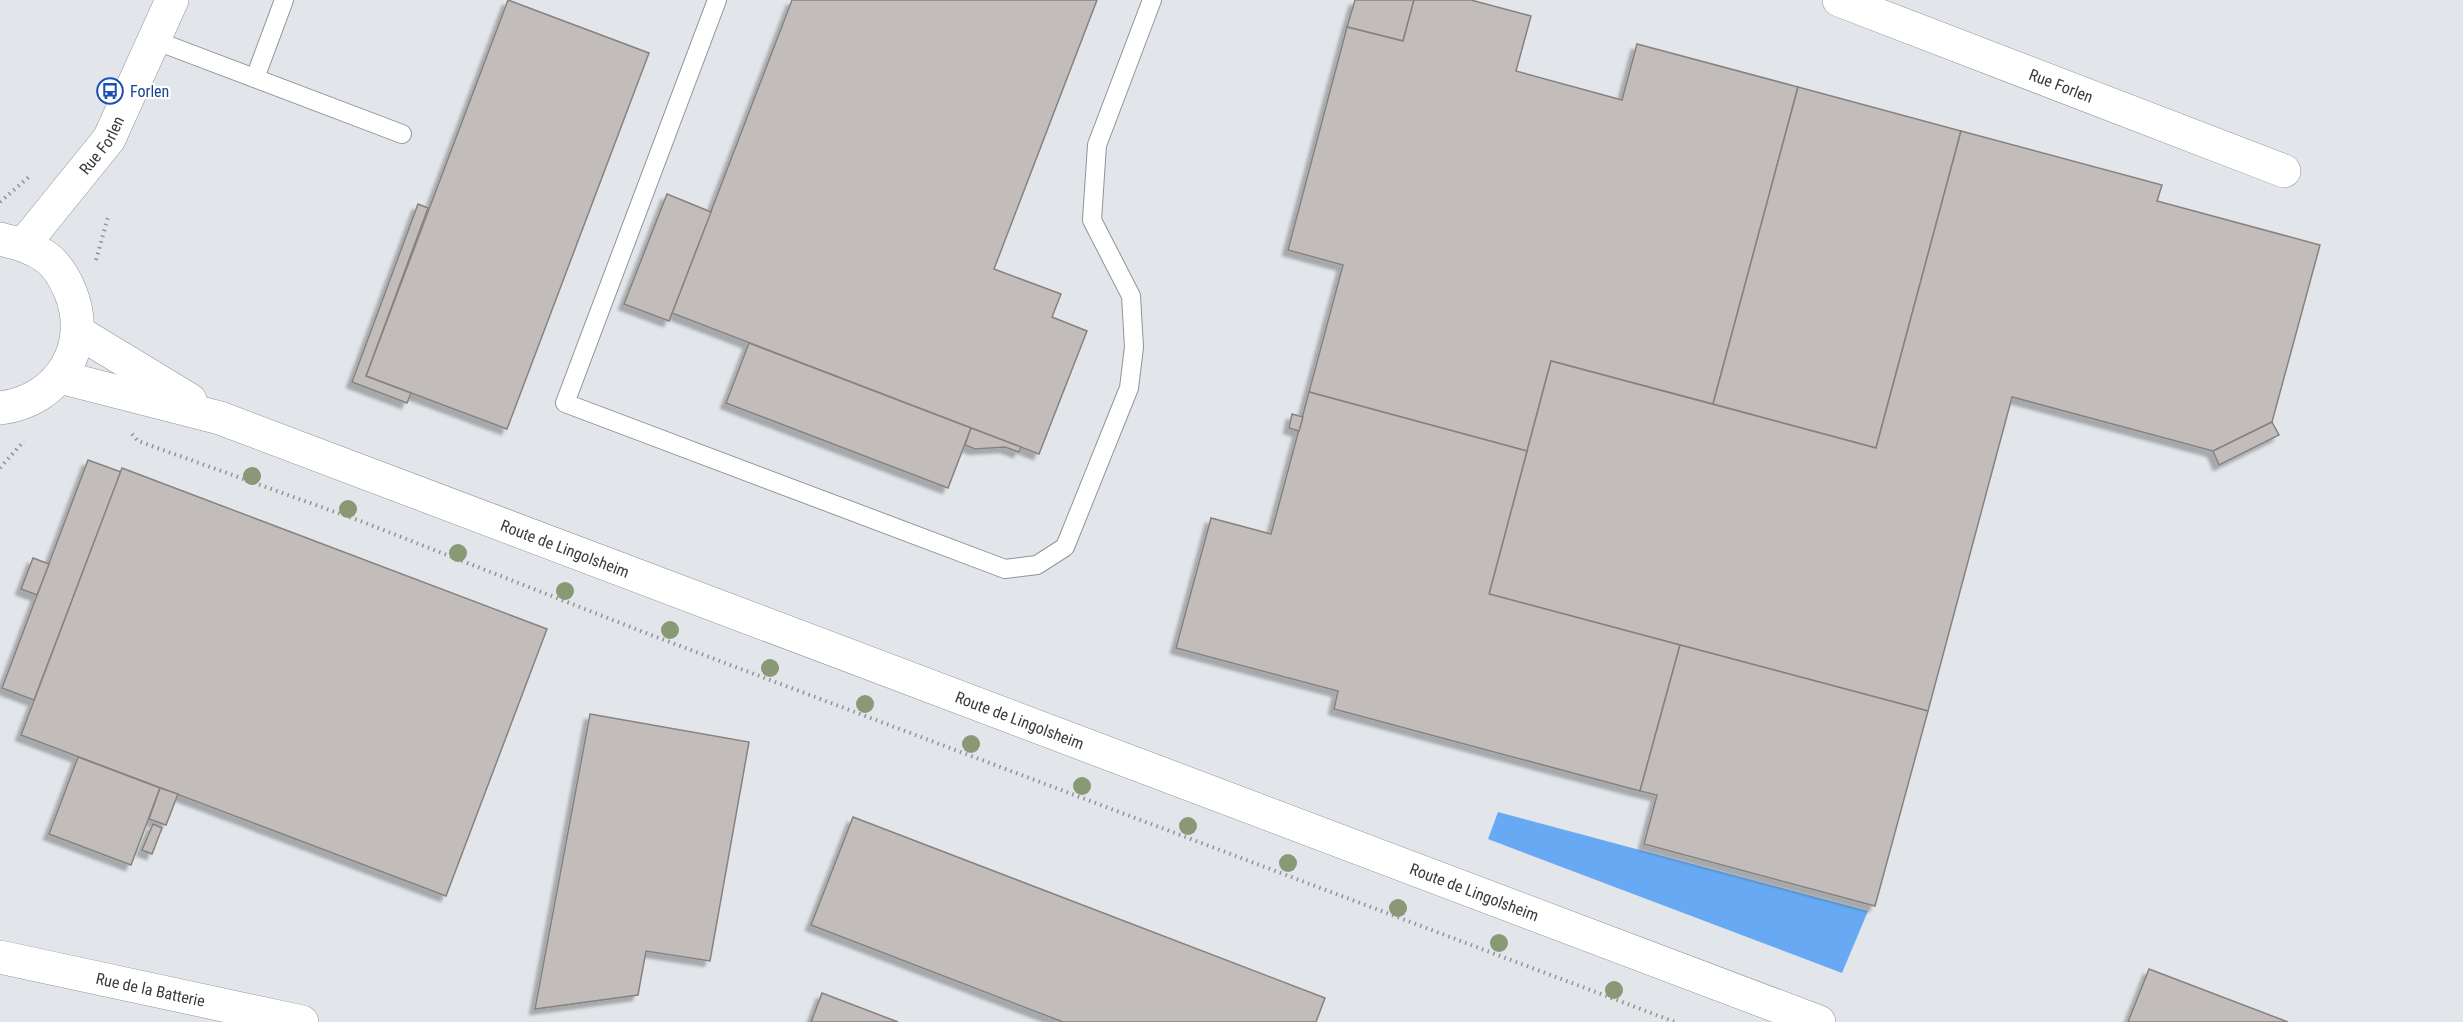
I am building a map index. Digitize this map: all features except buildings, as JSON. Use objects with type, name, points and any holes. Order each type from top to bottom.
[{"type":"main road","name":"Rue Forlen","points":[[12,242],[109,139],[172,0]]},
{"type":"main road","name":"Rue Forlen","points":[[1839,0],[2284,171]]},
{"type":"main road","points":[[0,408],[17,406],[40,395],[60,377],[72,356],[78,332],[76,304],[66,279],[48,258],[12,242]]},
{"type":"main road","points":[[78,332],[220,418]]},
{"type":"main road","points":[[60,377],[220,418]]},
{"type":"main road","name":"Route de Lingolsheim","points":[[220,418],[1819,1022]]},
{"type":"main road","name":"Rue de la Batterie","points":[[0,957],[302,1022]]},
{"type":"lane","points":[[255,78],[284,0]]},
{"type":"lane","points":[[717,0],[565,403],[1005,569],[1036,565],[1065,547],[1129,388],[1134,347],[1131,296],[1092,220],[1096,145],[1152,0]]},
{"type":"lane","points":[[154,40],[402,134]]},
{"type":"path","points":[[0,202],[37,169]]},
{"type":"path","points":[[99,268],[95,257],[108,217]]},
{"type":"path","points":[[126,427],[138,441],[363,522],[662,639],[1675,1022]]},
{"type":"path","points":[[0,468],[27,438]]},
{"type":"water","points":[[1498,812],[1868,911],[1842,973],[1488,839]]},
{"type":"place","name":"Forlen","points":[[110,91]]}]
